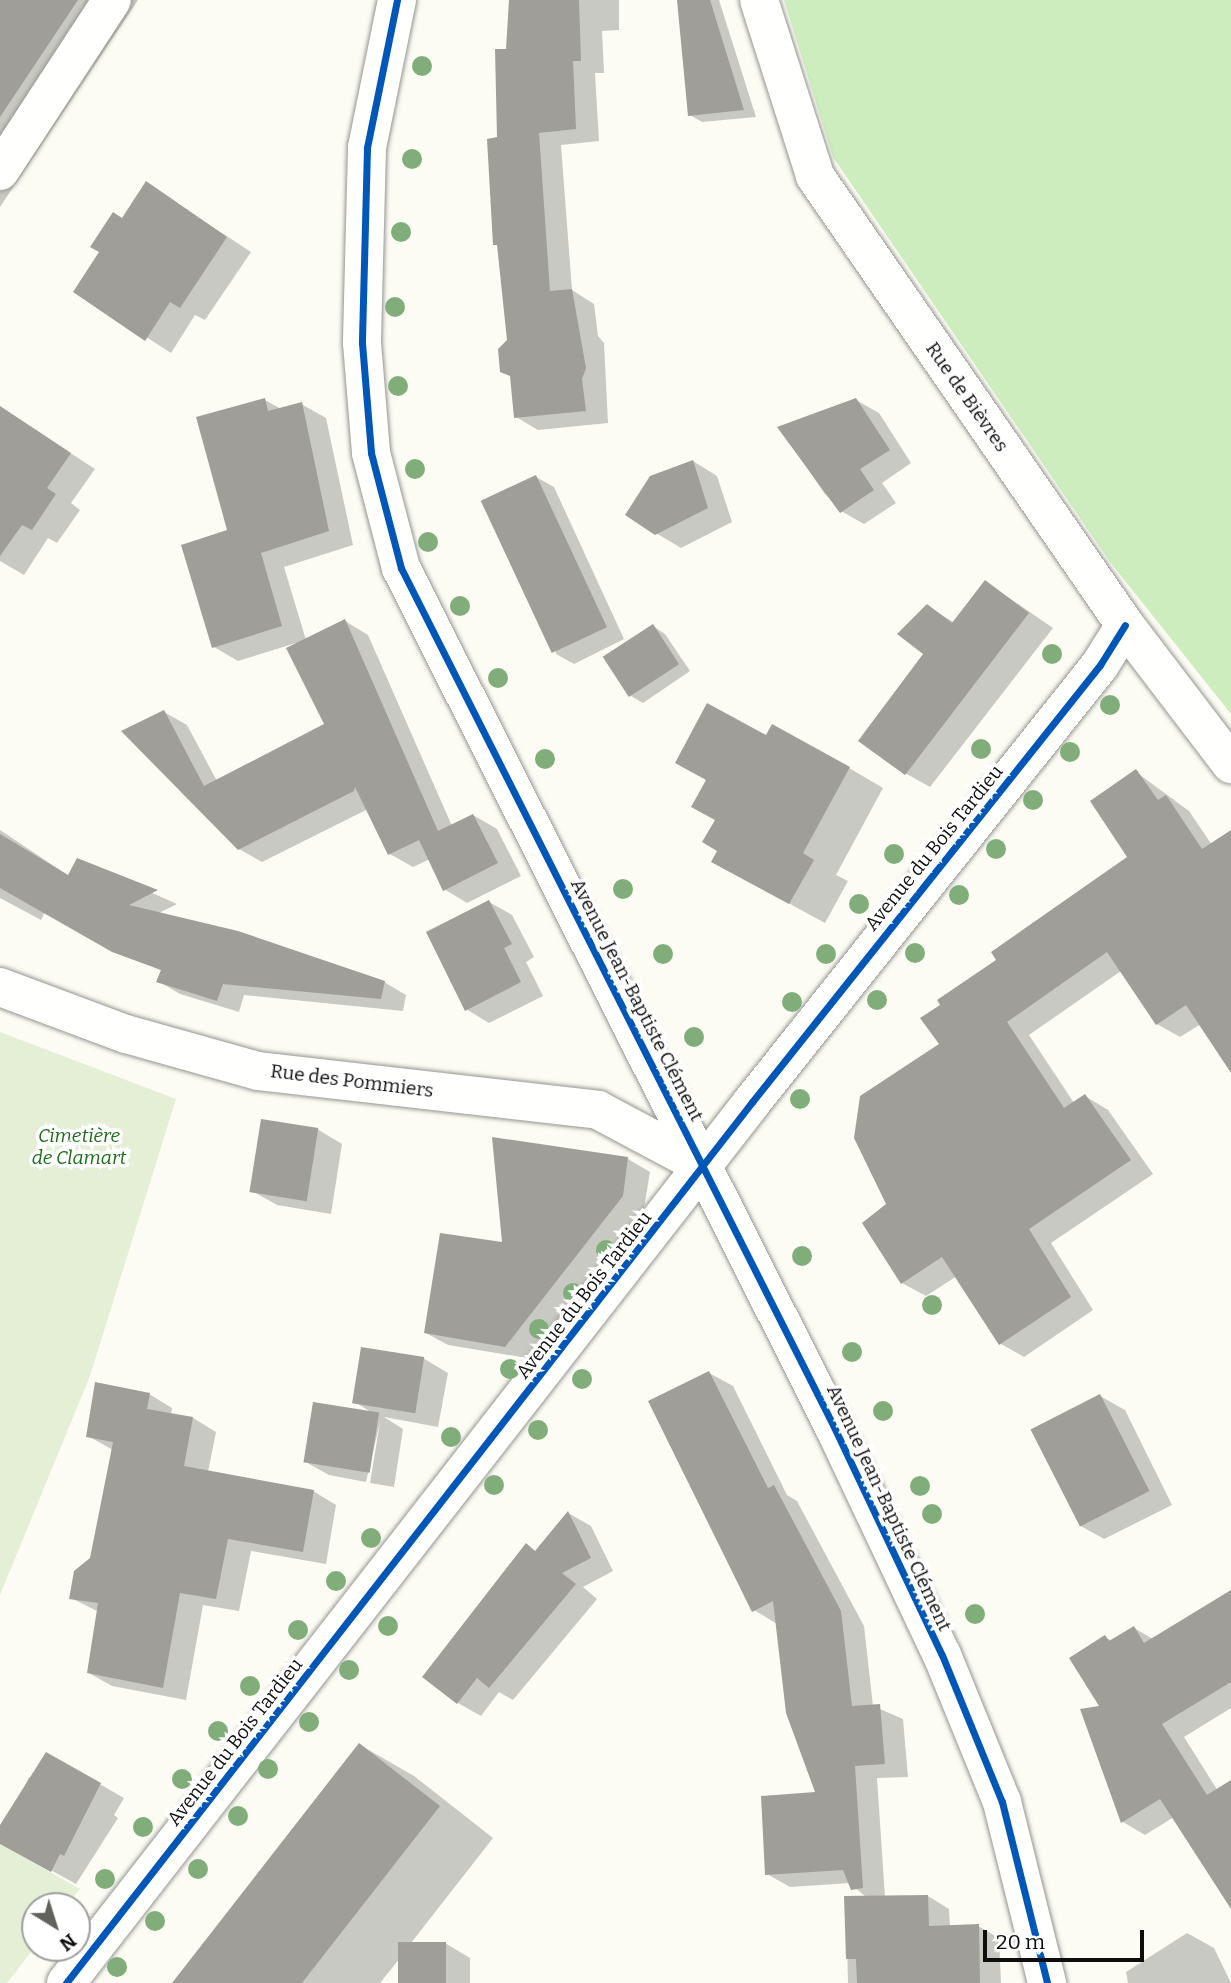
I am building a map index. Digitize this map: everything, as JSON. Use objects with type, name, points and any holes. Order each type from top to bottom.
[{"type":"street","points":[[0,171],[113,0]]},
{"type":"street","name":"Avenue Jean-Baptiste Clément","points":[[397,0],[367,148],[362,343],[374,466],[401,568],[703,1166],[942,1655],[1002,1802],[1047,1983]]},
{"type":"street","name":"Rue de Bièvres","points":[[759,0],[815,176],[1125,625],[1231,764]]},
{"type":"street","name":"Avenue du Bois Tardieu","points":[[66,1983],[703,1166],[1100,665],[1125,625]]},
{"type":"street","name":"Rue des Pommiers","points":[[0,986],[126,1034],[258,1070],[598,1110],[703,1166]]},
{"type":"green space","points":[[784,0],[1231,0],[1231,714],[1110,562],[833,157]]},
{"type":"green space","name":"Cimetière de Clamart","points":[[0,1032],[176,1099],[90,1376],[0,1595]]},
{"type":"green space","points":[[0,1844],[80,1889],[78,1892],[21,1892],[21,1962],[23,1962],[7,1983],[0,1983]]},
{"type":"building","points":[[0,0],[78,0],[0,117]]},
{"type":"building","points":[[509,0],[579,0],[581,61],[573,61],[576,129],[539,133],[550,291],[572,289],[586,368],[582,379],[586,411],[514,418],[510,376],[500,372],[498,349],[507,340],[497,245],[493,245],[487,139],[497,137],[495,49],[506,49]]},
{"type":"building","points":[[677,0],[710,0],[744,110],[688,116]]},
{"type":"building","points":[[146,181],[227,237],[180,308],[170,302],[145,341],[73,292],[99,252],[90,247],[113,212],[122,218]]},
{"type":"building","points":[[265,398],[268,411],[302,402],[329,531],[261,553],[282,626],[212,648],[181,545],[227,530],[196,417]]},
{"type":"building","points":[[856,398],[890,450],[860,469],[874,490],[840,513],[777,427]]},
{"type":"building","points":[[0,406],[71,453],[47,488],[56,494],[32,530],[22,525],[0,556]]},
{"type":"building","points":[[693,460],[708,508],[655,535],[625,515],[650,476]]},
{"type":"building","points":[[536,475],[607,627],[552,653],[481,501]]},
{"type":"building","points":[[985,580],[1029,613],[905,775],[858,741],[923,654],[897,634],[927,604],[952,623]]},
{"type":"building","points":[[345,619],[438,831],[473,814],[498,863],[443,891],[419,840],[388,855],[355,787],[354,791],[238,850],[121,731],[164,710],[204,786],[324,724],[286,648]]},
{"type":"building","points":[[653,624],[679,664],[629,697],[603,657]]},
{"type":"building","points":[[707,703],[766,735],[772,724],[850,767],[803,853],[814,860],[789,904],[711,862],[717,851],[702,842],[715,820],[691,807],[706,780],[675,763]]},
{"type":"building","points":[[1136,769],[1158,800],[1166,795],[1202,849],[1231,830],[1231,1073],[1186,1005],[1156,1025],[1107,952],[1007,1022],[1064,1108],[1085,1094],[1131,1160],[1029,1229],[1071,1297],[999,1345],[942,1257],[901,1284],[862,1223],[886,1204],[854,1138],[860,1096],[939,1044],[920,1018],[940,1005],[937,1000],[996,960],[991,952],[1127,857],[1090,801]]},
{"type":"building","points":[[0,834],[68,875],[77,858],[158,890],[129,905],[238,931],[385,981],[381,999],[223,984],[217,1001],[156,982],[161,970],[112,952],[0,888]]},
{"type":"building","points":[[489,900],[512,944],[504,948],[521,982],[465,1011],[426,932]]},
{"type":"building","points":[[261,1119],[318,1128],[307,1201],[249,1192]]},
{"type":"building","points":[[492,1137],[628,1157],[623,1196],[505,1347],[424,1333],[440,1233],[502,1242]]},
{"type":"building","points":[[361,1347],[424,1357],[415,1413],[352,1403]]},
{"type":"building","points":[[709,1371],[768,1488],[774,1485],[841,1611],[852,1706],[880,1704],[885,1764],[855,1766],[863,1888],[851,1890],[843,1870],[765,1875],[761,1796],[815,1792],[786,1713],[773,1601],[752,1612],[648,1401]]},
{"type":"building","points":[[95,1382],[150,1393],[147,1409],[193,1417],[184,1466],[314,1490],[303,1552],[228,1539],[216,1599],[180,1593],[163,1688],[87,1673],[98,1603],[69,1599],[74,1571],[90,1558],[113,1442],[86,1437]]},
{"type":"building","points":[[1100,1394],[1149,1491],[1080,1527],[1031,1429]]},
{"type":"building","points":[[313,1402],[379,1412],[370,1473],[303,1462]]},
{"type":"building","points":[[568,1511],[591,1558],[562,1573],[576,1584],[489,1688],[477,1678],[457,1704],[422,1677],[526,1543],[535,1551]]},
{"type":"building","points":[[1231,1590],[1231,1682],[1162,1724],[1207,1795],[1231,1780],[1231,1909],[1160,1799],[1121,1823],[1080,1709],[1099,1706],[1069,1658],[1105,1635],[1109,1641],[1134,1626],[1144,1643]]},
{"type":"building","points":[[359,1743],[440,1806],[302,1983],[172,1983]]},
{"type":"building","points":[[46,1752],[101,1783],[64,1856],[60,1854],[51,1872],[0,1844],[0,1825]]},
{"type":"building","points":[[928,1895],[929,1926],[979,1924],[980,1983],[857,1983],[856,1959],[846,1959],[844,1896]]},
{"type":"building","points":[[398,1942],[446,1942],[446,1983],[398,1983]]},
{"type":"cycle path","points":[[397,0],[367,148],[362,343],[371,453],[401,568],[834,1427],[942,1655],[1002,1802],[1047,1983]]},
{"type":"cycle path","points":[[66,1983],[752,1102],[1100,665],[1125,625]]}]
